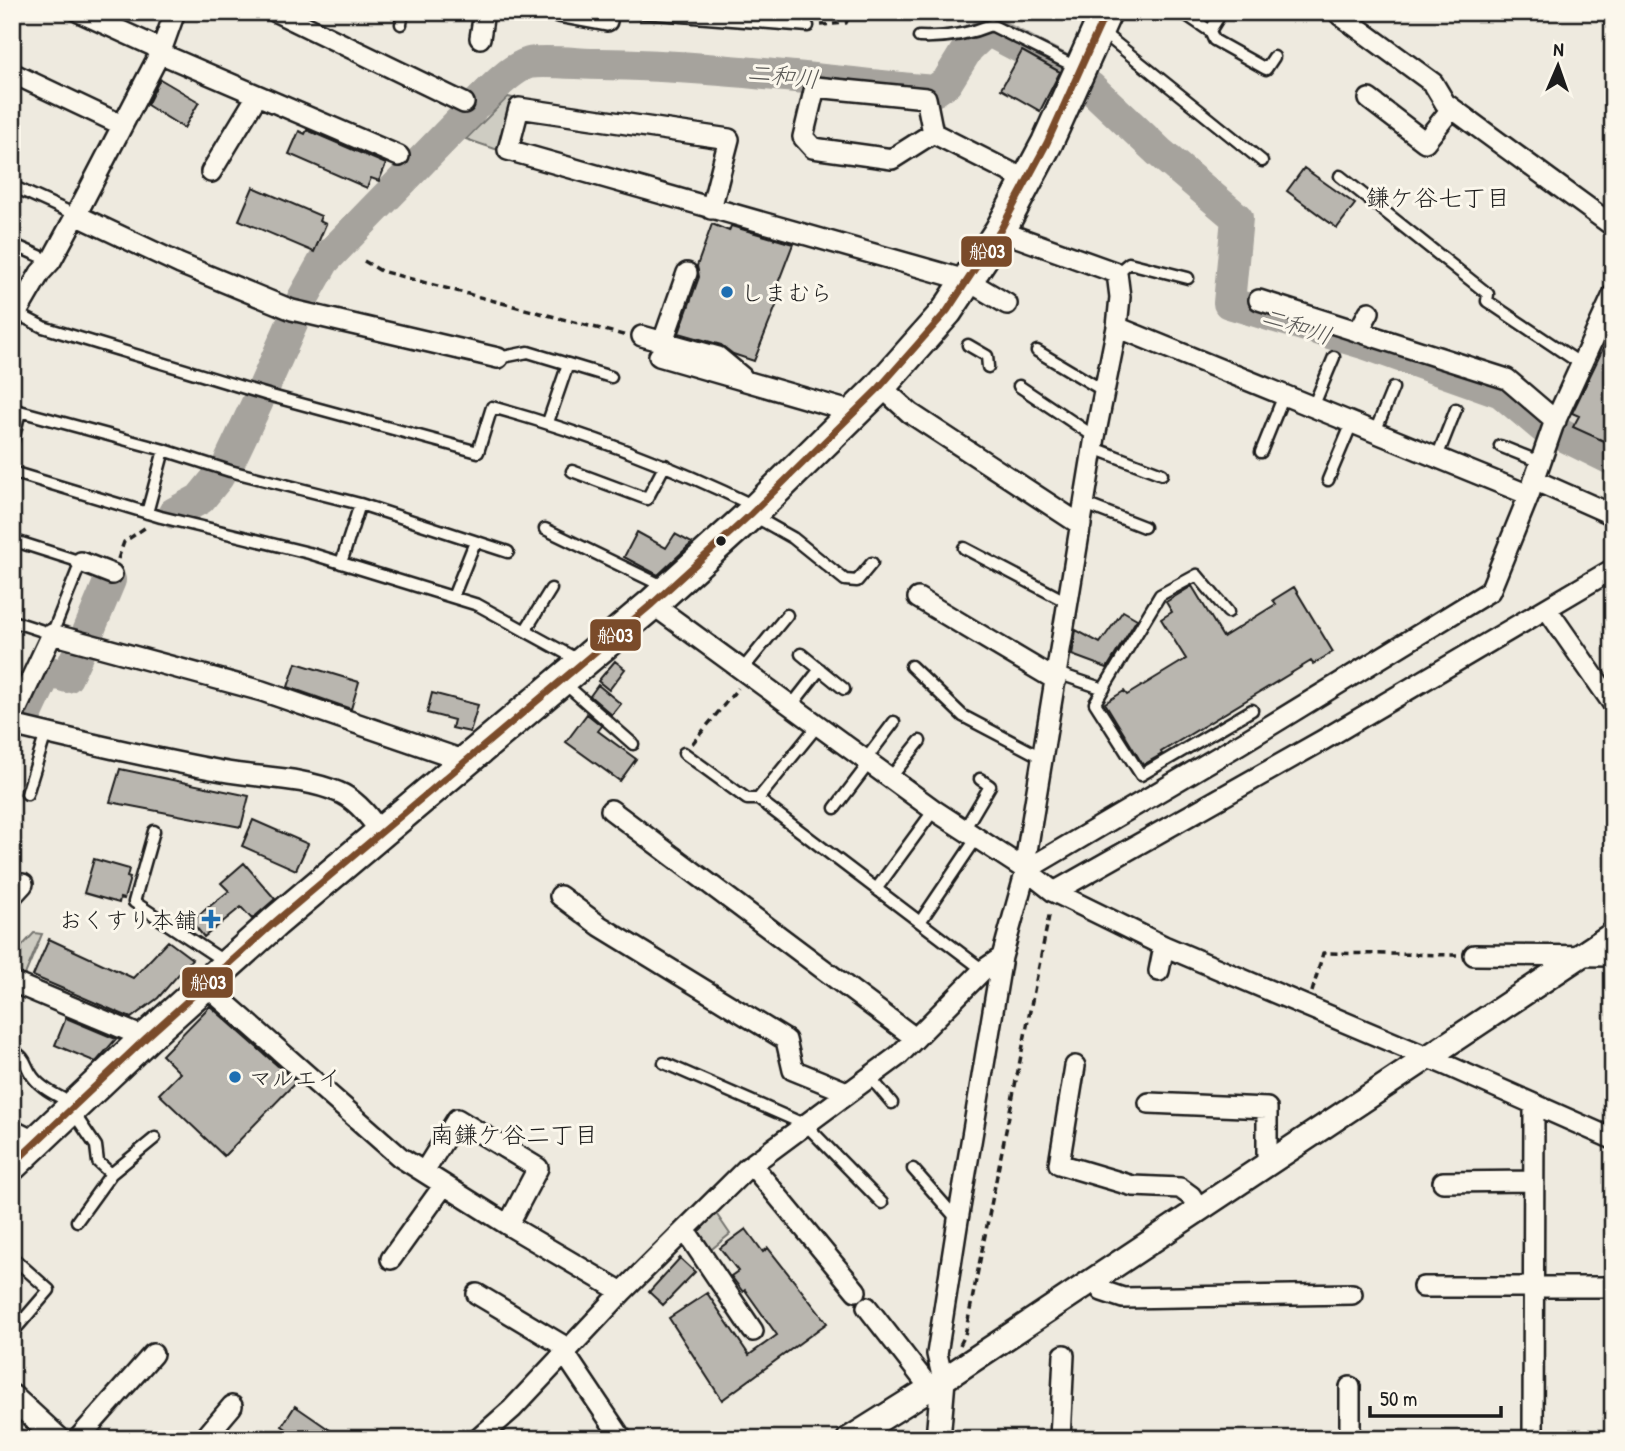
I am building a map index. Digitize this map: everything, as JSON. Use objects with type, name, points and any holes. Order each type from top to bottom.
[{"type":"main road","points":[[12,1165],[228,964],[660,596],[754,511],[878,389],[935,325],[968,282],[1000,231],[1028,181],[1102,21]]},
{"type":"street","points":[[79,12],[156,47],[164,55],[399,156]]},
{"type":"street","points":[[14,315],[51,261],[76,215],[161,51],[175,12]]},
{"type":"street","points":[[276,12],[464,103]]},
{"type":"street","points":[[480,38],[484,12]]},
{"type":"street","points":[[558,12],[607,21],[608,12]]},
{"type":"street","points":[[1339,12],[1433,83],[1452,108],[1613,226]]},
{"type":"street","points":[[12,73],[122,125]]},
{"type":"street","points":[[815,87],[926,98],[933,133],[892,159],[813,148],[803,137],[815,87]]},
{"type":"street","points":[[211,172],[257,96]]},
{"type":"street","points":[[1369,99],[1425,142],[1452,108]]},
{"type":"street","points":[[711,209],[729,139],[519,108],[508,150],[711,209],[968,282],[1007,303]]},
{"type":"street","points":[[933,133],[1028,181]]},
{"type":"street","points":[[76,215],[180,264],[292,310],[498,358]]},
{"type":"street","points":[[938,1439],[937,1354],[958,1220],[1002,957],[1026,870],[1067,602],[1117,327],[1120,297],[1117,273],[1000,231]]},
{"type":"street","points":[[661,349],[687,274]]},
{"type":"street","points":[[1026,870],[1240,744],[1490,591],[1553,428],[1581,364],[1608,321],[1613,295]]},
{"type":"street","points":[[1259,300],[1507,379],[1553,428]]},
{"type":"street","points":[[1358,332],[1369,312]]},
{"type":"street","points":[[1117,327],[1437,457],[1534,479],[1613,515]]},
{"type":"street","points":[[642,336],[661,349],[718,357],[748,382],[853,412]]},
{"type":"street","points":[[878,389],[888,393],[910,413],[1081,525]]},
{"type":"street","points":[[80,562],[112,574]]},
{"type":"street","points":[[1054,892],[1323,740],[1613,569]]},
{"type":"street","points":[[660,596],[745,672],[934,810],[1026,870],[1054,892],[1164,946],[1613,1139]]},
{"type":"street","points":[[918,598],[1056,676]]},
{"type":"street","points":[[1547,609],[1613,704]]},
{"type":"street","points":[[380,832],[361,808],[342,793],[316,784],[199,767],[23,726],[52,634],[262,691],[466,761]]},
{"type":"street","points":[[611,810],[915,1038]]},
{"type":"street","points":[[560,896],[600,926],[786,1040],[793,1070],[847,1092]]},
{"type":"street","points":[[849,1439],[1613,934]]},
{"type":"street","points":[[1159,971],[1164,946]]},
{"type":"street","points":[[1474,955],[1613,956]]},
{"type":"street","points":[[478,1439],[512,1409],[622,1292],[752,1165],[898,1056],[983,970],[1002,957]]},
{"type":"street","points":[[12,982],[146,1038]]},
{"type":"street","points":[[205,985],[400,1157],[622,1292]]},
{"type":"street","points":[[1075,1066],[1059,1164],[1133,1186],[1180,1188],[1191,1196],[1199,1209]]},
{"type":"street","points":[[1149,1103],[1267,1108],[1267,1163]]},
{"type":"street","points":[[1533,1439],[1534,1104]]},
{"type":"street","points":[[424,1172],[457,1119],[538,1168],[508,1225]]},
{"type":"street","points":[[752,1165],[936,1384]]},
{"type":"street","points":[[1443,1182],[1533,1181]]},
{"type":"street","points":[[391,1259],[444,1185]]},
{"type":"street","points":[[685,1230],[753,1331]]},
{"type":"street","points":[[1099,1275],[1102,1291],[1123,1298],[1352,1294]]},
{"type":"street","points":[[1423,1287],[1613,1287]]},
{"type":"street","points":[[477,1294],[567,1351],[622,1439]]},
{"type":"street","points":[[79,1439],[153,1354]]},
{"type":"street","points":[[1060,1439],[1064,1355]]},
{"type":"street","points":[[1350,1387],[1350,1439]]},
{"type":"street","points":[[12,1397],[58,1439]]},
{"type":"street","points":[[204,1439],[232,1406]]},
{"type":"lane","points":[[401,24],[403,12]]},
{"type":"lane","points":[[631,12],[808,26]]},
{"type":"lane","points":[[1182,12],[1210,31],[1214,40],[1266,69],[1274,57]]},
{"type":"lane","points":[[1210,31],[1218,18]]},
{"type":"lane","points":[[1102,21],[1262,161]]},
{"type":"lane","points":[[919,37],[942,38],[973,33],[991,25],[1082,69]]},
{"type":"lane","points":[[1340,176],[1488,294],[1487,301],[1581,364]]},
{"type":"lane","points":[[12,186],[76,215]]},
{"type":"lane","points":[[12,244],[51,261]]},
{"type":"lane","points":[[1117,273],[1129,263],[1188,278]]},
{"type":"lane","points":[[14,315],[43,327],[268,395],[478,452],[492,407],[548,422],[664,465],[754,511],[845,580],[857,581],[872,563]]},
{"type":"lane","points":[[968,345],[987,356],[988,367]]},
{"type":"lane","points":[[1037,351],[1104,391]]},
{"type":"lane","points":[[498,358],[528,352],[611,377]]},
{"type":"lane","points":[[1312,407],[1334,357]]},
{"type":"lane","points":[[548,422],[568,364]]},
{"type":"lane","points":[[1019,386],[1094,442],[1162,474]]},
{"type":"lane","points":[[1375,432],[1393,388]]},
{"type":"lane","points":[[1261,452],[1284,395]]},
{"type":"lane","points":[[1437,457],[1456,409]]},
{"type":"lane","points":[[12,445],[16,410],[164,450],[230,471],[360,504],[508,552]]},
{"type":"lane","points":[[1328,480],[1352,423]]},
{"type":"lane","points":[[1500,446],[1534,479]]},
{"type":"lane","points":[[147,513],[164,450]]},
{"type":"lane","points":[[572,471],[647,499],[664,465]]},
{"type":"lane","points":[[12,472],[161,517],[309,553],[478,605],[525,631],[573,672],[632,744]]},
{"type":"lane","points":[[341,563],[360,504]]},
{"type":"lane","points":[[1084,504],[1144,527]]},
{"type":"lane","points":[[545,529],[660,596]]},
{"type":"lane","points":[[12,540],[80,562],[52,634],[12,621]]},
{"type":"lane","points":[[453,597],[475,542]]},
{"type":"lane","points":[[964,548],[1067,602]]},
{"type":"lane","points":[[1228,612],[1197,575],[1160,595],[1095,703],[1141,775],[1252,710]]},
{"type":"lane","points":[[525,631],[551,589]]},
{"type":"lane","points":[[745,672],[787,615]]},
{"type":"lane","points":[[800,654],[844,689]]},
{"type":"lane","points":[[911,666],[963,716],[1043,758]]},
{"type":"lane","points":[[791,706],[820,669]]},
{"type":"lane","points":[[1056,676],[1104,689]]},
{"type":"lane","points":[[835,808],[894,722]]},
{"type":"lane","points":[[758,799],[818,725]]},
{"type":"lane","points":[[23,726],[27,794]]},
{"type":"lane","points":[[891,778],[920,741]]},
{"type":"lane","points":[[684,753],[747,799],[758,799],[983,970]]},
{"type":"lane","points":[[920,922],[970,835],[990,786],[980,779]]},
{"type":"lane","points":[[877,888],[934,810]]},
{"type":"lane","points":[[154,831],[134,902],[228,964]]},
{"type":"lane","points":[[12,1050],[23,1056],[31,1075],[41,1086],[73,1107],[96,1146],[98,1162],[111,1174]]},
{"type":"lane","points":[[664,1063],[806,1125],[882,1203]]},
{"type":"lane","points":[[869,1076],[892,1103]]},
{"type":"lane","points":[[12,1125],[39,1139]]},
{"type":"lane","points":[[77,1221],[111,1174],[155,1138]]},
{"type":"lane","points":[[913,1169],[958,1220]]},
{"type":"lane","points":[[12,1257],[49,1290],[12,1333]]},
{"type":"path","points":[[808,26],[846,23],[851,12]]},
{"type":"path","points":[[364,261],[381,271],[634,338],[642,336]]},
{"type":"path","points":[[112,574],[124,542],[161,517]]},
{"type":"path","points":[[684,753],[745,672]]},
{"type":"path","points":[[958,1349],[965,1335],[1054,892]]},
{"type":"path","points":[[1307,1007],[1323,953],[1474,955]]},
{"type":"shaded area","points":[[508,97],[517,99],[505,140],[501,139],[498,150],[466,139]]},
{"type":"shaded area","points":[[1613,307],[1613,454],[1561,428]]},
{"type":"shaded area","points":[[34,933],[42,934],[22,982],[12,977],[12,957]]},
{"type":"shaded area","points":[[713,1209],[730,1234],[707,1253],[698,1235]]},
{"type":"building","points":[[1022,51],[1060,72],[1040,111],[1001,89]]},
{"type":"building","points":[[160,79],[199,102],[184,128],[147,105]]},
{"type":"building","points":[[307,130],[386,164],[379,181],[371,178],[367,188],[289,154],[299,131],[305,134]]},
{"type":"building","points":[[1304,168],[1355,204],[1337,228],[1287,191]]},
{"type":"building","points":[[253,187],[321,216],[319,221],[326,224],[314,252],[239,220]]},
{"type":"building","points":[[712,224],[729,231],[731,226],[793,244],[775,291],[780,296],[754,361],[733,354],[721,345],[679,333],[699,277],[697,266]]},
{"type":"building","points":[[1613,328],[1613,427],[1606,442],[1573,427],[1579,416],[1572,413]]},
{"type":"building","points":[[637,532],[666,548],[675,534],[692,543],[658,575],[624,557]]},
{"type":"building","points":[[1192,586],[1223,637],[1276,604],[1273,600],[1294,587],[1333,652],[1313,664],[1311,661],[1143,765],[1105,703],[1124,691],[1127,695],[1186,659],[1161,619],[1172,612],[1166,602]]},
{"type":"building","points":[[1123,611],[1137,619],[1107,668],[1072,655],[1076,630],[1100,643]]},
{"type":"building","points":[[615,661],[625,669],[609,690],[598,681]]},
{"type":"building","points":[[296,663],[359,682],[351,709],[288,687]]},
{"type":"building","points":[[598,685],[621,704],[612,715],[590,696]]},
{"type":"building","points":[[432,693],[478,705],[470,732],[452,728],[454,720],[427,713]]},
{"type":"building","points":[[587,714],[602,726],[598,731],[636,759],[620,781],[566,742]]},
{"type":"building","points":[[120,769],[249,796],[241,827],[110,802]]},
{"type":"building","points":[[253,820],[308,844],[296,870],[242,846]]},
{"type":"building","points":[[94,859],[129,869],[127,877],[130,878],[124,899],[120,898],[119,903],[84,893]]},
{"type":"building","points":[[244,863],[275,899],[252,919],[241,907],[204,937],[191,921],[229,891],[221,883]]},
{"type":"building","points":[[49,939],[133,978],[168,941],[192,959],[158,998],[131,1018],[33,976]]},
{"type":"building","name":"マルエイ","points":[[210,1006],[296,1082],[224,1156],[159,1094],[180,1073],[162,1055]]},
{"type":"building","points":[[66,1018],[116,1039],[96,1062],[55,1045]]},
{"type":"building","points":[[746,1229],[763,1252],[768,1248],[827,1323],[722,1400],[669,1318],[707,1293],[749,1355],[777,1335],[745,1290],[743,1292],[731,1276],[738,1271],[720,1248]]},
{"type":"building","points":[[680,1258],[695,1272],[663,1305],[649,1292]]},
{"type":"building","points":[[295,1406],[343,1439],[301,1439],[282,1426]]},
{"type":"waterway","name":"二和川","points":[[479,102],[516,69],[529,63],[543,62],[725,70],[934,91],[947,82],[968,48],[984,33],[993,33],[1064,70]]},
{"type":"waterway","name":"二和川","points":[[1090,87],[1159,152],[1237,218],[1229,303],[1366,344],[1501,392],[1544,428]]},
{"type":"waterway","name":"二和川","points":[[302,300],[324,261],[471,110]]},
{"type":"waterway","name":"二和川","points":[[264,387],[295,317]]},
{"type":"waterway","name":"二和川","points":[[230,460],[258,401]]},
{"type":"waterway","name":"二和川","points":[[1560,434],[1613,460]]},
{"type":"waterway","name":"二和川","points":[[174,513],[200,499],[218,477]]},
{"type":"waterway","name":"二和川","points":[[87,635],[110,580]]},
{"type":"waterway","name":"二和川","points":[[24,720],[47,671],[67,677],[80,649]]},
{"type":"transit line","name":"船03","points":[[12,1165],[146,1038],[275,922],[652,604],[751,514],[878,389],[947,311],[1000,231],[1047,143],[1106,12]]},
{"type":"place","name":"しまむら","points":[[727,292]]},
{"type":"place","name":"おくすり本舗","points":[[211,919]]},
{"type":"place","name":"マルエイ","points":[[235,1077]]},
{"type":"district","name":"鎌ケ谷七丁目","points":[[1438,197]]},
{"type":"district","name":"南鎌ケ谷二丁目","points":[[514,1134]]}]
